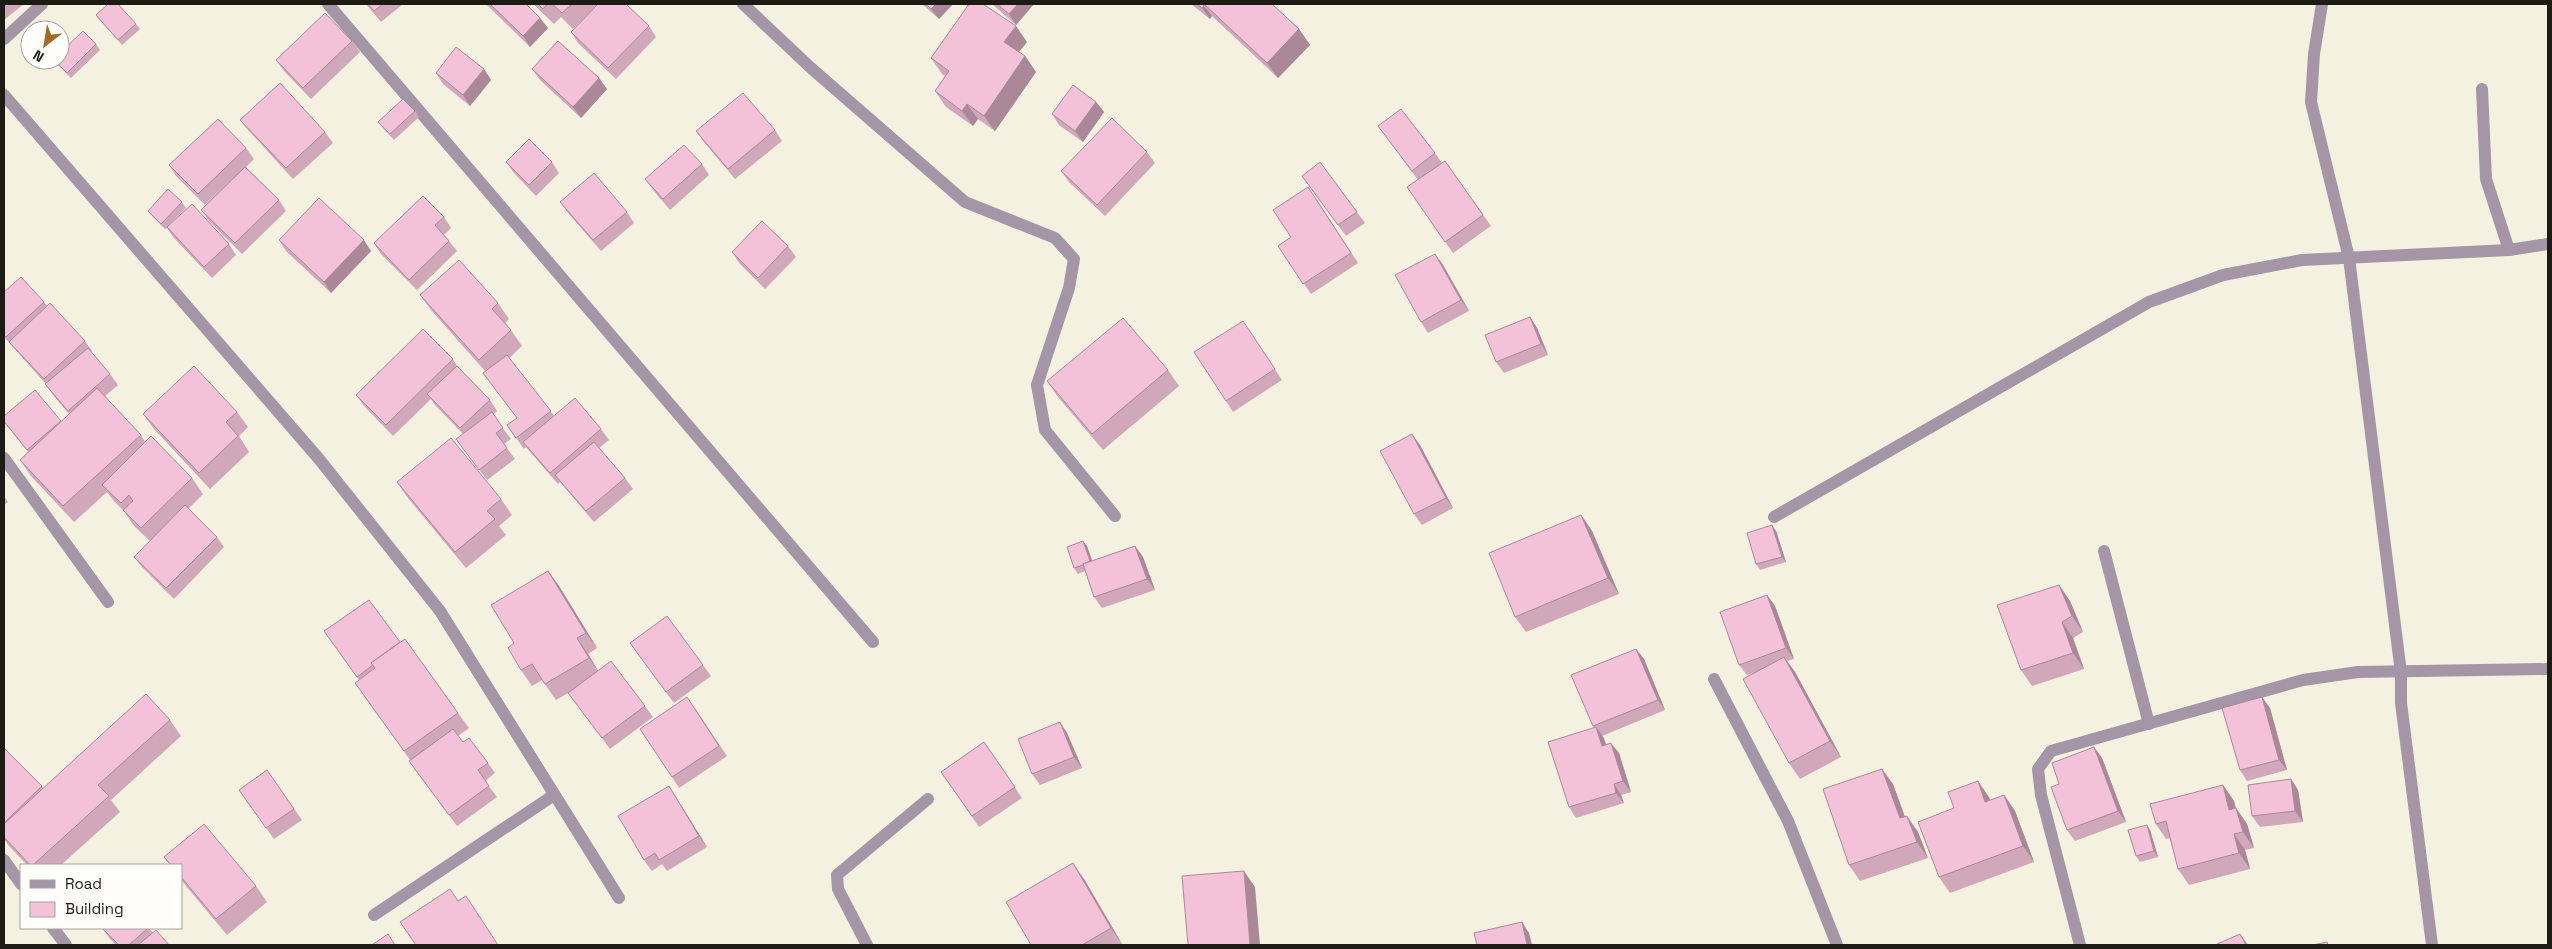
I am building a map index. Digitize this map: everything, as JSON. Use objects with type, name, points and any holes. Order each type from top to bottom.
[{"type":"street","points":[[4,39],[42,4]]},
{"type":"street","points":[[328,4],[872,642]]},
{"type":"street","points":[[743,4],[811,68],[965,202],[1055,238],[1074,259],[1069,288],[1037,385],[1045,430],[1115,516]]},
{"type":"street","points":[[2322,4],[2314,54],[2311,102],[2349,258],[2401,673],[2401,703],[2432,945]]},
{"type":"street","points":[[2482,89],[2486,179],[2509,250]]},
{"type":"street","points":[[4,95],[319,460],[440,610],[619,898]]},
{"type":"street","points":[[1774,517],[2149,302],[2223,275],[2302,260],[2509,250],[2548,244]]},
{"type":"street","points":[[4,458],[108,602]]},
{"type":"street","points":[[2104,551],[2149,724]]},
{"type":"street","points":[[2080,945],[2041,795],[2038,769],[2051,751],[2303,680],[2358,672],[2401,673],[2548,669]]},
{"type":"street","points":[[1714,679],[1788,821],[1837,945]]},
{"type":"street","points":[[374,915],[554,795]]},
{"type":"street","points":[[866,945],[838,888],[837,875],[928,799]]},
{"type":"street","points":[[4,860],[20,883]]},
{"type":"street","points":[[54,929],[66,945]]},
{"type":"building","points":[[108,4],[118,4],[136,24],[118,40],[96,15]]},
{"type":"building","points":[[368,4],[383,4],[374,11]]},
{"type":"building","points":[[490,4],[526,4],[540,18],[523,36]]},
{"type":"building","points":[[538,4],[547,4],[543,9]]},
{"type":"building","points":[[552,4],[572,4],[562,13]]},
{"type":"building","points":[[598,4],[626,4],[649,26],[608,68],[571,32]]},
{"type":"building","points":[[926,4],[936,4],[931,9]]},
{"type":"building","points":[[969,4],[983,4],[1016,26],[1004,42],[1025,56],[984,116],[967,104],[962,111],[935,91],[949,71],[931,58]]},
{"type":"building","points":[[997,4],[1018,4],[1009,14]]},
{"type":"building","points":[[1204,4],[1272,4],[1299,29],[1267,63]]},
{"type":"building","points":[[325,13],[352,41],[303,88],[276,60]]},
{"type":"building","points":[[83,31],[96,44],[70,70],[70,43]]},
{"type":"building","points":[[558,41],[599,78],[573,107],[532,69]]},
{"type":"building","points":[[456,47],[484,69],[463,95],[436,73]]},
{"type":"building","points":[[280,83],[325,132],[286,168],[240,120]]},
{"type":"building","points":[[1073,85],[1096,102],[1075,131],[1052,114]]},
{"type":"building","points":[[743,93],[775,130],[728,169],[696,131]]},
{"type":"building","points":[[403,99],[415,111],[390,134],[378,122]]},
{"type":"building","points":[[1401,109],[1435,153],[1412,171],[1378,126]]},
{"type":"building","points":[[1112,118],[1147,152],[1097,205],[1061,171]]},
{"type":"building","points":[[218,119],[246,148],[198,194],[169,165]]},
{"type":"building","points":[[529,139],[552,162],[529,185],[506,162]]},
{"type":"building","points":[[684,145],[702,164],[663,199],[645,179]]},
{"type":"building","points":[[1445,161],[1483,215],[1445,242],[1407,187]]},
{"type":"building","points":[[1320,162],[1357,212],[1338,225],[1302,176]]},
{"type":"building","points":[[245,167],[279,200],[235,243],[201,210]]},
{"type":"building","points":[[594,173],[627,212],[593,240],[560,202]]},
{"type":"building","points":[[1308,187],[1351,253],[1303,284],[1278,246],[1291,237],[1273,210]]},
{"type":"building","points":[[168,189],[182,202],[161,224],[148,211]]},
{"type":"building","points":[[423,196],[444,217],[435,225],[449,241],[409,280],[374,243]]},
{"type":"building","points":[[319,198],[364,240],[324,282],[279,240]]},
{"type":"building","points":[[192,204],[229,244],[204,267],[167,227]]},
{"type":"building","points":[[762,221],[788,246],[758,278],[732,252]]},
{"type":"building","points":[[1435,254],[1461,300],[1421,322],[1395,275]]},
{"type":"building","points":[[459,260],[498,303],[492,309],[511,330],[479,360],[420,295]]},
{"type":"building","points":[[21,277],[44,302],[6,337],[4,335],[4,292]]},
{"type":"building","points":[[50,303],[85,341],[44,379],[9,342]]},
{"type":"building","points":[[1530,317],[1541,344],[1496,362],[1485,335]]},
{"type":"building","points":[[1123,318],[1168,370],[1092,434],[1047,381]]},
{"type":"building","points":[[1243,321],[1275,369],[1226,401],[1194,352]]},
{"type":"building","points":[[423,329],[453,359],[386,425],[356,395]]},
{"type":"building","points":[[88,348],[110,374],[68,411],[45,384]]},
{"type":"building","points":[[507,355],[551,411],[516,438],[507,425],[517,418],[483,373]]},
{"type":"building","points":[[194,366],[237,412],[226,422],[238,436],[199,473],[143,414]]},
{"type":"building","points":[[457,366],[490,400],[460,428],[427,394]]},
{"type":"building","points":[[97,388],[141,435],[63,506],[20,460]]},
{"type":"building","points":[[35,390],[61,421],[27,450],[4,421],[4,416]]},
{"type":"building","points":[[575,398],[601,429],[550,473],[523,442]]},
{"type":"building","points":[[492,412],[503,428],[496,433],[507,448],[479,470],[456,439]]},
{"type":"building","points":[[1412,434],[1446,498],[1414,514],[1380,451]]},
{"type":"building","points":[[151,436],[192,478],[141,528],[123,510],[133,501],[129,495],[121,503],[102,485]]},
{"type":"building","points":[[451,438],[501,499],[487,511],[495,519],[455,552],[397,482]]},
{"type":"building","points":[[594,442],[625,478],[586,511],[555,475]]},
{"type":"building","points":[[185,505],[217,537],[166,588],[134,557]]},
{"type":"building","points":[[1581,515],[1608,578],[1515,617],[1489,553]]},
{"type":"building","points":[[1772,525],[1782,557],[1756,564],[1747,533]]},
{"type":"building","points":[[1083,541],[1090,561],[1074,568],[1067,547]]},
{"type":"building","points":[[1135,546],[1147,579],[1094,597],[1083,564]]},
{"type":"building","points":[[548,571],[586,633],[577,638],[589,658],[545,684],[532,664],[521,670],[508,648],[514,643],[491,605]]},
{"type":"building","points":[[2059,585],[2072,616],[2062,622],[2073,653],[2021,670],[1997,605]]},
{"type":"building","points":[[1767,595],[1786,648],[1739,665],[1720,612]]},
{"type":"building","points":[[369,600],[400,642],[371,663],[373,665],[357,677],[324,631]]},
{"type":"building","points":[[667,616],[703,665],[666,692],[630,643]]},
{"type":"building","points":[[405,639],[458,713],[404,751],[355,683],[375,668],[371,663]]},
{"type":"building","points":[[1636,649],[1658,700],[1593,726],[1571,675]]},
{"type":"building","points":[[1784,657],[1830,741],[1789,763],[1743,679]]},
{"type":"building","points":[[611,661],[645,706],[602,738],[568,693]]},
{"type":"building","points":[[146,694],[170,720],[98,785],[109,796],[34,864],[29,864],[4,837],[4,824]]},
{"type":"building","points":[[687,697],[719,746],[672,777],[640,729]]},
{"type":"building","points":[[2262,697],[2279,760],[2240,770],[2222,708]]},
{"type":"building","points":[[1060,722],[1074,757],[1032,774],[1018,739]]},
{"type":"building","points":[[1596,727],[1602,746],[1611,743],[1623,781],[1614,784],[1616,793],[1569,807],[1548,742]]},
{"type":"building","points":[[453,729],[463,742],[469,738],[488,763],[478,770],[489,786],[449,815],[409,761]]},
{"type":"building","points":[[984,742],[1015,787],[972,816],[941,772]]},
{"type":"building","points":[[2094,747],[2118,811],[2067,830],[2051,787],[2059,784],[2052,763]]},
{"type":"building","points":[[4,748],[42,786],[5,822],[4,821]]},
{"type":"building","points":[[1882,769],[1900,818],[1907,816],[1917,842],[1849,865],[1823,789]]},
{"type":"building","points":[[267,770],[294,809],[266,828],[239,790]]},
{"type":"building","points":[[2291,779],[2295,811],[2252,816],[2248,785]]},
{"type":"building","points":[[1978,781],[1985,802],[2004,795],[2023,846],[1939,877],[1918,822],[1954,808],[1948,792]]},
{"type":"building","points":[[2223,785],[2229,810],[2236,808],[2243,832],[2234,834],[2239,853],[2178,869],[2166,821],[2156,824],[2150,804]]},
{"type":"building","points":[[669,786],[699,836],[659,860],[655,853],[644,860],[618,816]]},
{"type":"building","points":[[204,824],[256,886],[216,919],[182,878],[182,864],[170,864],[164,857]]},
{"type":"building","points":[[2147,825],[2154,851],[2136,856],[2128,830]]},
{"type":"building","points":[[1073,863],[1111,928],[1082,945],[1031,945],[1006,902]]},
{"type":"building","points":[[1244,871],[1250,945],[1188,945],[1182,876]]},
{"type":"building","points":[[450,889],[458,901],[466,896],[498,945],[416,945],[400,922]]},
{"type":"building","points":[[1522,922],[1527,945],[1477,945],[1474,933]]},
{"type":"building","points":[[103,929],[147,929],[129,945],[119,945]]},
{"type":"building","points":[[156,930],[169,945],[138,945]]},
{"type":"building","points":[[388,934],[395,945],[372,945]]},
{"type":"building","points":[[2240,934],[2246,945],[2215,945]]},
{"type":"building","points":[[2327,942],[2328,945],[2313,945]]}]
